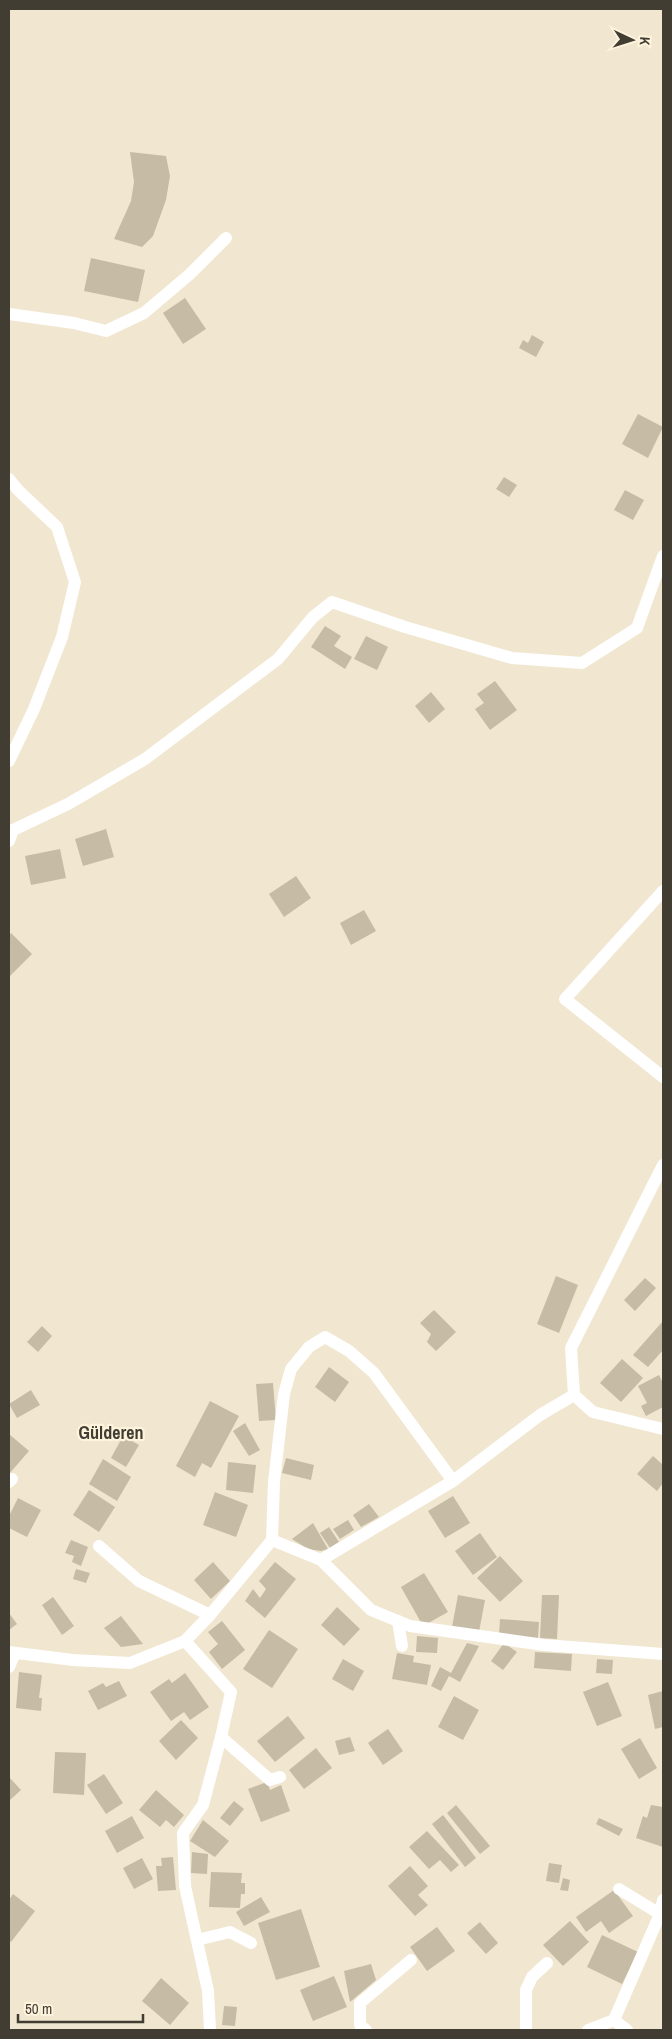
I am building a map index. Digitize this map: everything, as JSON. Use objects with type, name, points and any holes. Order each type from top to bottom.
[{"type":"street","points":[[9,314],[74,323],[106,331],[144,313],[190,274],[226,238]]},
{"type":"street","points":[[9,479],[57,527],[75,582],[62,637],[34,709],[9,761]]},
{"type":"street","points":[[10,830],[68,804],[145,759],[278,659],[313,616],[332,602],[405,627],[512,658],[582,663],[637,628],[663,556]]},
{"type":"street","points":[[663,891],[565,999],[663,1077]]},
{"type":"street","points":[[663,1165],[571,1348],[574,1395],[593,1412],[663,1429]]},
{"type":"street","points":[[9,1667],[12,1652],[73,1660],[130,1663],[185,1641],[210,1615],[272,1540],[274,1482],[284,1394],[291,1369],[309,1347],[325,1337],[349,1351],[374,1373],[453,1481]]},
{"type":"street","points":[[321,1560],[453,1481],[540,1415],[574,1395]]},
{"type":"street","points":[[272,1540],[321,1560],[371,1610],[410,1626],[544,1645],[663,1654]]},
{"type":"street","points":[[99,1546],[139,1581],[210,1615]]},
{"type":"street","points":[[398,1620],[402,1646]]},
{"type":"street","points":[[185,1641],[231,1692],[221,1737],[202,1805],[183,1833],[185,1886],[208,1992],[210,2030]]},
{"type":"street","points":[[221,1737],[270,1780],[280,1778]]},
{"type":"street","points":[[619,1889],[660,1914]]},
{"type":"street","points":[[588,2030],[614,2020],[660,1914],[663,1900]]},
{"type":"street","points":[[197,1940],[230,1932],[251,1943]]},
{"type":"street","points":[[366,2030],[360,2025],[360,2002],[411,1960]]},
{"type":"street","points":[[526,2030],[526,1990],[532,1977],[547,1963]]},
{"type":"street","points":[[614,2020],[627,2030]]},
{"type":"building","points":[[130,152],[166,156],[170,176],[166,200],[153,236],[142,247],[114,239],[131,201],[134,182]]},
{"type":"building","points":[[91,258],[145,270],[138,302],[84,291]]},
{"type":"building","points":[[185,298],[206,329],[183,344],[163,313]]},
{"type":"building","points":[[532,335],[544,342],[536,357],[519,348],[523,340],[528,343]]},
{"type":"building","points":[[638,414],[663,427],[648,458],[622,444]]},
{"type":"building","points":[[504,477],[517,485],[509,497],[496,489]]},
{"type":"building","points":[[625,490],[644,500],[633,520],[614,510]]},
{"type":"building","points":[[325,626],[341,636],[334,646],[352,657],[345,669],[311,647]]},
{"type":"building","points":[[366,636],[388,647],[377,670],[354,659]]},
{"type":"building","points":[[495,681],[517,710],[490,730],[475,709],[484,703],[477,694]]},
{"type":"building","points":[[431,692],[445,709],[429,723],[415,706]]},
{"type":"building","points":[[106,829],[114,857],[83,866],[75,839]]},
{"type":"building","points":[[60,849],[66,878],[31,885],[25,856]]},
{"type":"building","points":[[296,876],[311,898],[284,917],[269,894]]},
{"type":"building","points":[[364,910],[376,931],[351,945],[340,923]]},
{"type":"building","points":[[11,933],[32,954],[9,977],[9,936]]},
{"type":"building","points":[[556,1276],[578,1285],[559,1333],[537,1324]]},
{"type":"building","points":[[645,1278],[656,1288],[635,1311],[624,1300]]},
{"type":"building","points":[[434,1310],[456,1332],[436,1351],[427,1342],[431,1334],[420,1323]]},
{"type":"building","points":[[663,1321],[663,1350],[648,1367],[633,1355]]},
{"type":"building","points":[[42,1326],[52,1336],[38,1352],[27,1342]]},
{"type":"building","points":[[622,1359],[643,1378],[621,1402],[600,1383]]},
{"type":"building","points":[[329,1367],[349,1382],[335,1402],[315,1387]]},
{"type":"building","points":[[659,1375],[663,1383],[663,1407],[646,1416],[641,1406],[647,1403],[638,1386]]},
{"type":"building","points":[[273,1383],[276,1420],[259,1421],[256,1384]]},
{"type":"building","points":[[31,1390],[40,1405],[17,1418],[9,1404]]},
{"type":"building","points":[[210,1401],[239,1416],[211,1468],[202,1463],[195,1477],[176,1466]]},
{"type":"building","points":[[245,1423],[260,1450],[249,1456],[233,1431]]},
{"type":"building","points":[[9,1434],[29,1451],[9,1474]]},
{"type":"building","points":[[123,1436],[139,1445],[126,1467],[111,1458]]},
{"type":"building","points":[[653,1456],[663,1465],[663,1483],[657,1491],[637,1474]]},
{"type":"building","points":[[286,1458],[314,1465],[311,1480],[282,1473]]},
{"type":"building","points":[[103,1459],[131,1477],[117,1501],[89,1484]]},
{"type":"building","points":[[228,1462],[256,1465],[253,1493],[226,1490]]},
{"type":"building","points":[[89,1490],[115,1507],[99,1532],[73,1515]]},
{"type":"building","points":[[215,1492],[248,1505],[236,1537],[203,1525]]},
{"type":"building","points":[[453,1496],[470,1523],[445,1538],[428,1511]]},
{"type":"building","points":[[18,1498],[41,1510],[27,1537],[9,1528],[9,1516]]},
{"type":"building","points":[[369,1504],[379,1517],[361,1527],[353,1515]]},
{"type":"building","points":[[348,1520],[354,1530],[340,1539],[333,1529]]},
{"type":"building","points":[[313,1523],[328,1549],[321,1551],[308,1549],[292,1539]]},
{"type":"building","points":[[329,1527],[339,1542],[330,1548],[320,1533]]},
{"type":"building","points":[[480,1533],[497,1557],[473,1575],[455,1551]]},
{"type":"building","points":[[71,1540],[88,1547],[81,1566],[72,1562],[74,1556],[65,1553]]},
{"type":"building","points":[[500,1556],[523,1581],[500,1602],[477,1578]]},
{"type":"building","points":[[213,1562],[230,1581],[211,1599],[194,1580]]},
{"type":"building","points":[[275,1562],[296,1579],[265,1618],[245,1601],[253,1589],[260,1598],[266,1589],[259,1581]]},
{"type":"building","points":[[76,1569],[90,1573],[86,1583],[73,1579]]},
{"type":"building","points":[[424,1573],[448,1612],[423,1626],[401,1587]]},
{"type":"building","points":[[458,1595],[485,1600],[479,1632],[452,1627]]},
{"type":"building","points":[[542,1595],[559,1595],[557,1639],[540,1638]]},
{"type":"building","points":[[53,1597],[74,1626],[62,1635],[42,1605]]},
{"type":"building","points":[[337,1607],[360,1629],[344,1646],[321,1625]]},
{"type":"building","points":[[9,1613],[17,1624],[9,1630]]},
{"type":"building","points":[[121,1616],[143,1644],[121,1647],[104,1628]]},
{"type":"building","points":[[500,1619],[539,1622],[538,1638],[499,1635]]},
{"type":"building","points":[[222,1621],[245,1650],[222,1669],[209,1652],[218,1644],[208,1632]]},
{"type":"building","points":[[269,1630],[298,1649],[272,1688],[243,1669]]},
{"type":"building","points":[[417,1636],[438,1638],[437,1653],[416,1652]]},
{"type":"building","points":[[467,1643],[479,1646],[460,1682],[449,1676],[441,1691],[431,1686],[440,1667],[451,1673]]},
{"type":"building","points":[[504,1643],[517,1652],[503,1670],[491,1661]]},
{"type":"building","points":[[535,1652],[572,1654],[571,1671],[534,1668]]},
{"type":"building","points":[[397,1653],[414,1656],[413,1662],[431,1665],[427,1685],[392,1679]]},
{"type":"building","points":[[343,1659],[364,1671],[353,1691],[332,1679]]},
{"type":"building","points":[[597,1659],[613,1660],[612,1674],[596,1673]]},
{"type":"building","points":[[19,1672],[42,1675],[39,1698],[42,1698],[41,1711],[16,1708]]},
{"type":"building","points":[[185,1673],[209,1707],[190,1720],[184,1712],[171,1721],[150,1692],[169,1679],[172,1683]]},
{"type":"building","points":[[119,1681],[127,1696],[98,1710],[88,1691],[103,1683],[106,1687]]},
{"type":"building","points":[[608,1682],[622,1716],[597,1726],[583,1692]]},
{"type":"building","points":[[663,1691],[663,1727],[655,1729],[648,1695]]},
{"type":"building","points":[[454,1696],[479,1710],[463,1740],[438,1727]]},
{"type":"building","points":[[288,1716],[305,1738],[275,1762],[257,1741]]},
{"type":"building","points":[[181,1720],[198,1738],[176,1760],[159,1741]]},
{"type":"building","points":[[388,1729],[403,1751],[383,1765],[368,1743]]},
{"type":"building","points":[[350,1737],[355,1751],[339,1755],[335,1741]]},
{"type":"building","points":[[640,1738],[657,1768],[639,1779],[621,1749]]},
{"type":"building","points":[[316,1748],[332,1768],[304,1789],[289,1770]]},
{"type":"building","points":[[55,1752],[86,1753],[84,1795],[53,1793]]},
{"type":"building","points":[[104,1774],[123,1803],[106,1814],[87,1785]]},
{"type":"building","points":[[9,1777],[21,1790],[9,1801]]},
{"type":"building","points":[[267,1782],[270,1790],[281,1785],[290,1811],[261,1822],[248,1789]]},
{"type":"building","points":[[156,1790],[184,1815],[174,1827],[166,1820],[160,1827],[139,1810]]},
{"type":"building","points":[[234,1801],[244,1809],[230,1826],[220,1818]]},
{"type":"building","points":[[456,1805],[490,1846],[480,1854],[447,1813]]},
{"type":"building","points":[[651,1805],[663,1807],[663,1847],[636,1838],[643,1816],[647,1818]]},
{"type":"building","points":[[443,1815],[476,1858],[465,1867],[432,1824]]},
{"type":"building","points":[[132,1816],[144,1838],[117,1853],[105,1831]]},
{"type":"building","points":[[599,1818],[623,1829],[619,1836],[596,1824]]},
{"type":"building","points":[[203,1820],[229,1841],[215,1857],[190,1841]]},
{"type":"building","points":[[427,1831],[459,1865],[451,1872],[440,1860],[429,1869],[409,1847]]},
{"type":"building","points":[[192,1852],[208,1854],[207,1874],[191,1873]]},
{"type":"building","points":[[173,1857],[176,1890],[158,1891],[156,1866],[162,1866],[161,1858]]},
{"type":"building","points":[[142,1858],[153,1879],[134,1889],[123,1868]]},
{"type":"building","points":[[549,1863],[562,1865],[559,1883],[546,1881]]},
{"type":"building","points":[[410,1866],[428,1886],[418,1895],[428,1905],[415,1916],[388,1886]]},
{"type":"building","points":[[211,1872],[242,1873],[241,1883],[245,1883],[245,1894],[241,1894],[240,1908],[209,1907]]},
{"type":"building","points":[[563,1878],[570,1880],[568,1891],[560,1890]]},
{"type":"building","points":[[614,1890],[633,1916],[609,1933],[601,1921],[586,1932],[576,1917]]},
{"type":"building","points":[[13,1894],[35,1911],[11,1942],[9,1940],[9,1900]]},
{"type":"building","points":[[261,1897],[270,1912],[244,1926],[236,1912]]},
{"type":"building","points":[[301,1909],[320,1967],[276,1980],[258,1923]]},
{"type":"building","points":[[570,1921],[589,1942],[563,1966],[543,1945]]},
{"type":"building","points":[[480,1922],[498,1943],[486,1954],[467,1933]]},
{"type":"building","points":[[437,1927],[455,1951],[427,1971],[410,1947]]},
{"type":"building","points":[[602,1935],[638,1952],[622,1984],[587,1967]]},
{"type":"building","points":[[371,1964],[376,1980],[350,2002],[344,1971]]},
{"type":"building","points":[[334,1976],[347,2007],[313,2021],[300,1990]]},
{"type":"building","points":[[161,1978],[189,2003],[170,2025],[142,2001]]},
{"type":"building","points":[[224,2006],[237,2007],[235,2026],[222,2025]]},
{"type":"district","name":"Gülderen","points":[[111,1433]]}]
